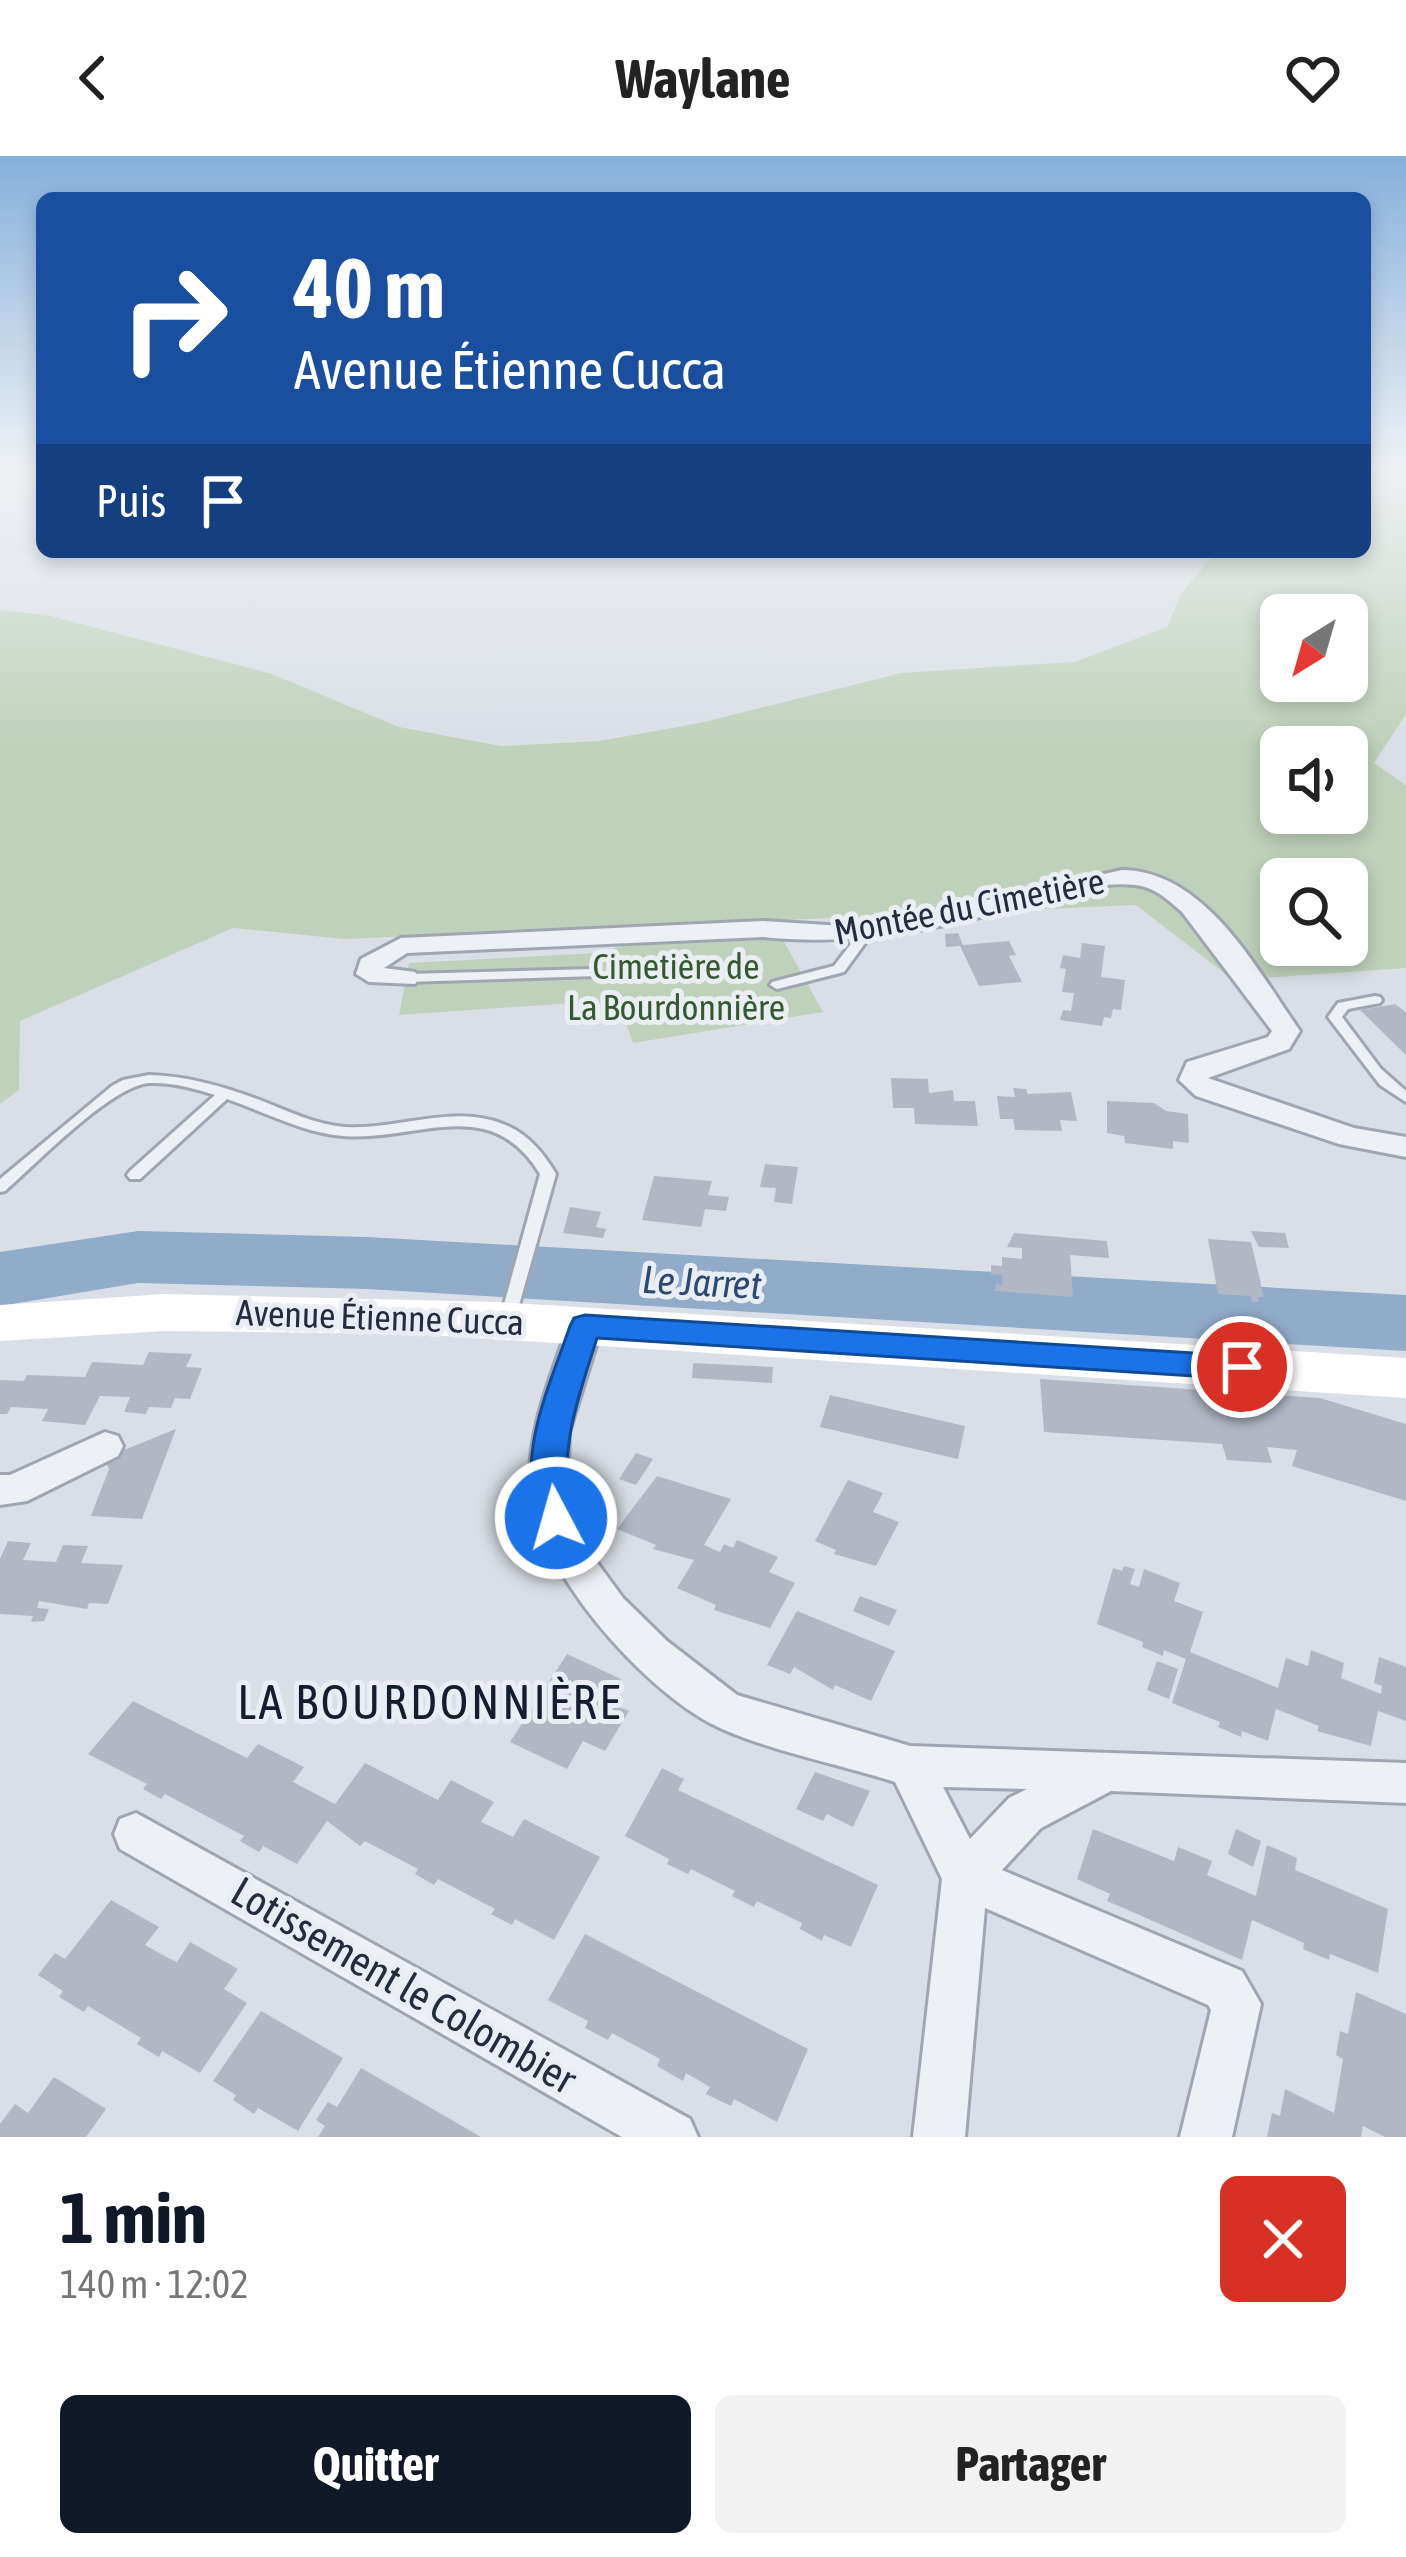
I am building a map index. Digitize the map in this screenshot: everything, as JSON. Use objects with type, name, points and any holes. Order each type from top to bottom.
[{"type":"main road","name":"Avenue Étienne Cucca","points":[[0,1323],[169,1311],[510,1307],[585,1326],[1406,1378]]},
{"type":"street","name":"Montée du Cimetière","points":[[406,978],[376,978],[369,974],[370,964],[401,946],[763,929],[814,936],[865,934],[1119,875],[1162,884],[1180,894],[1286,1031],[1279,1043],[1197,1068],[1192,1080],[1206,1090],[1350,1136],[1406,1147]]},
{"type":"street","points":[[585,1326],[551,1432],[548,1488],[564,1548],[608,1610],[653,1654],[725,1710],[910,1766],[1406,1783]]},
{"type":"street","points":[[0,1490],[14,1490],[105,1446]]},
{"type":"street","points":[[910,1766],[965,1877],[939,2137]]},
{"type":"street","points":[[965,1877],[1025,1813],[1103,1773]]},
{"type":"street","name":"Lotissement le Colombier","points":[[136,1834],[672,2137]]},
{"type":"street","points":[[965,1877],[1225,1988],[1237,2005],[1206,2137]]},
{"type":"lane","points":[[777,985],[839,970],[865,934]]},
{"type":"lane","points":[[406,978],[592,973]]},
{"type":"lane","points":[[1375,1000],[1343,1006],[1335,1017],[1372,1061],[1382,1084],[1406,1098]]},
{"type":"lane","points":[[0,1187],[127,1084],[170,1078],[328,1130],[406,1130],[462,1121],[489,1124],[536,1151],[548,1174],[510,1307]]},
{"type":"lane","points":[[135,1175],[223,1095]]},
{"type":"green space","points":[[1208,561],[1406,561],[1406,714],[1374,763],[1406,785],[1406,968],[1233,980],[1136,905],[344,939],[233,928],[20,1021],[19,1090],[0,1104],[0,610],[47,615],[272,674],[399,727],[501,746],[599,741],[700,723],[901,673],[1075,662],[1167,627],[1180,595]]},
{"type":"green space","name":"Cimetière de La Bourdonnière","points":[[765,934],[782,938],[823,1012],[633,1043],[621,1010],[592,1013],[588,1002],[399,1015],[409,963],[598,953],[635,942]]},
{"type":"building","points":[[958,933],[963,945],[1009,941],[1016,955],[1009,956],[1022,982],[979,986],[960,946],[946,947],[945,934]]},
{"type":"building","points":[[1082,943],[1105,946],[1101,977],[1125,980],[1121,1010],[1113,1009],[1102,1026],[1060,1020],[1063,1010],[1071,1011],[1074,993],[1062,992],[1063,955],[1080,958]]},
{"type":"building","points":[[1395,1004],[1406,1012],[1406,1055],[1360,1010]]},
{"type":"building","points":[[891,1078],[928,1079],[929,1093],[953,1090],[954,1101],[975,1101],[978,1126],[915,1124],[914,1108],[893,1108]]},
{"type":"building","points":[[1013,1088],[1026,1089],[1028,1094],[1071,1092],[1077,1121],[1060,1120],[1062,1131],[1015,1130],[1013,1119],[1000,1119],[997,1096],[1015,1097]]},
{"type":"building","points":[[1107,1101],[1154,1103],[1166,1111],[1188,1114],[1189,1143],[1173,1141],[1173,1149],[1125,1143],[1124,1136],[1107,1133]]},
{"type":"building","points":[[765,1164],[798,1167],[792,1204],[774,1202],[776,1188],[760,1187]]},
{"type":"building","points":[[654,1176],[712,1181],[708,1195],[729,1197],[726,1211],[705,1209],[701,1227],[642,1220]]},
{"type":"building","points":[[570,1207],[601,1212],[596,1227],[606,1229],[603,1238],[563,1233]]},
{"type":"building","points":[[1251,1231],[1285,1233],[1289,1248],[1259,1247]]},
{"type":"building","points":[[1014,1233],[1107,1241],[1109,1258],[1070,1255],[1073,1297],[995,1291],[996,1284],[1002,1285],[1002,1275],[991,1274],[991,1265],[1002,1266],[1002,1257],[1022,1259],[1022,1248],[1007,1247]]},
{"type":"building","points":[[1208,1239],[1251,1242],[1264,1297],[1258,1297],[1259,1302],[1252,1302],[1251,1296],[1218,1294]]},
{"type":"building","points":[[149,1352],[192,1354],[186,1367],[202,1368],[190,1399],[175,1398],[171,1408],[149,1407],[146,1414],[124,1412],[130,1397],[100,1396],[85,1425],[42,1421],[48,1409],[11,1407],[7,1414],[0,1414],[0,1380],[24,1381],[27,1375],[85,1377],[92,1362],[143,1365]]},
{"type":"building","points":[[693,1363],[773,1367],[772,1383],[692,1378]]},
{"type":"building","points":[[1040,1379],[1320,1398],[1406,1424],[1406,1501],[1292,1466],[1297,1450],[1267,1447],[1272,1463],[1227,1460],[1222,1444],[1044,1432]]},
{"type":"building","points":[[830,1395],[965,1426],[958,1459],[820,1427]]},
{"type":"building","points":[[176,1429],[142,1519],[91,1516],[109,1469],[104,1458]]},
{"type":"building","points":[[636,1453],[653,1459],[636,1485],[619,1479]]},
{"type":"building","points":[[657,1476],[731,1499],[704,1545],[720,1552],[724,1544],[733,1548],[737,1540],[778,1557],[769,1572],[795,1583],[770,1628],[714,1610],[716,1605],[677,1588],[694,1560],[653,1549],[656,1545],[617,1529]]},
{"type":"building","points":[[848,1480],[883,1493],[873,1512],[899,1522],[876,1566],[834,1554],[836,1550],[815,1541]]},
{"type":"building","points":[[8,1541],[31,1543],[23,1560],[56,1562],[63,1545],[88,1546],[81,1563],[123,1565],[108,1604],[89,1603],[87,1609],[39,1601],[37,1608],[49,1609],[44,1621],[0,1614],[0,1559]]},
{"type":"building","points":[[1124,1566],[1135,1569],[1130,1584],[1139,1587],[1144,1569],[1180,1583],[1174,1601],[1203,1612],[1190,1652],[1278,1688],[1286,1658],[1308,1666],[1311,1650],[1344,1663],[1341,1678],[1381,1694],[1382,1686],[1374,1683],[1379,1657],[1406,1667],[1406,1721],[1378,1711],[1371,1746],[1317,1731],[1319,1726],[1276,1709],[1268,1741],[1242,1731],[1241,1737],[1218,1727],[1220,1722],[1172,1703],[1186,1659],[1164,1650],[1163,1656],[1142,1647],[1143,1642],[1097,1624],[1113,1568],[1122,1571]]},
{"type":"building","points":[[860,1596],[897,1610],[889,1626],[853,1611]]},
{"type":"building","points":[[797,1611],[895,1651],[871,1701],[835,1685],[833,1690],[794,1667],[790,1674],[767,1665]]},
{"type":"building","points":[[567,1654],[621,1679],[607,1702],[629,1711],[605,1751],[583,1741],[567,1769],[510,1742]]},
{"type":"building","points":[[1157,1661],[1178,1669],[1169,1699],[1147,1690]]},
{"type":"building","points":[[133,1701],[247,1758],[258,1744],[304,1767],[293,1782],[335,1804],[365,1763],[438,1800],[451,1780],[494,1802],[481,1822],[513,1837],[524,1819],[600,1857],[554,1940],[515,1919],[512,1925],[491,1914],[495,1909],[438,1879],[434,1885],[415,1874],[418,1869],[365,1841],[360,1846],[327,1821],[297,1864],[263,1846],[259,1852],[240,1841],[244,1836],[165,1794],[161,1799],[143,1789],[147,1784],[88,1754]]},
{"type":"building","points":[[662,1768],[684,1779],[678,1790],[878,1885],[851,1947],[824,1935],[822,1941],[800,1929],[802,1923],[757,1901],[754,1907],[732,1896],[735,1891],[691,1869],[688,1874],[667,1864],[669,1859],[625,1836]]},
{"type":"building","points":[[815,1772],[870,1791],[853,1827],[827,1814],[823,1821],[796,1809]]},
{"type":"building","points":[[1093,1829],[1174,1861],[1178,1847],[1212,1861],[1207,1875],[1256,1896],[1267,1845],[1297,1858],[1295,1870],[1388,1909],[1378,1973],[1330,1954],[1329,1960],[1252,1920],[1242,1960],[1107,1901],[1110,1894],[1077,1879]]},
{"type":"building","points":[[1236,1829],[1261,1841],[1253,1867],[1228,1854]]},
{"type":"building","points":[[111,1900],[159,1927],[145,1945],[170,1959],[177,1962],[190,1942],[238,1969],[224,1989],[247,2003],[200,2073],[162,2051],[159,2057],[137,2044],[141,2038],[88,2006],[84,2012],[59,1997],[63,1991],[38,1975],[55,1953],[65,1959]]},
{"type":"building","points":[[585,1934],[808,2049],[777,2122],[734,2099],[731,2106],[706,2094],[710,2087],[686,2073],[683,2081],[657,2066],[660,2059],[612,2033],[608,2040],[585,2028],[588,2021],[548,2000]]},
{"type":"building","points":[[1356,1992],[1406,2014],[1406,2137],[1385,2137],[1363,2126],[1361,2137],[1267,2137],[1272,2113],[1280,2116],[1285,2089],[1334,2113],[1343,2059],[1336,2055],[1340,2031],[1348,2034]]},
{"type":"building","points":[[261,2011],[343,2058],[298,2131],[258,2108],[254,2114],[213,2081]]},
{"type":"building","points":[[361,2068],[481,2137],[318,2137],[325,2126],[316,2120],[328,2102],[337,2107]]},
{"type":"building","points":[[54,2077],[106,2109],[86,2137],[0,2137],[0,2124],[15,2104],[28,2113]]},
{"type":"waterway","name":"Le Jarret","points":[[0,1279],[138,1257],[367,1263],[1406,1323]]},
{"type":"district","name":"LA BOURDONNIÈRE","points":[[430,1702]]},
{"type":"route","points":[[556,1518],[548,1488],[551,1432],[585,1326],[1242,1367]]}]
